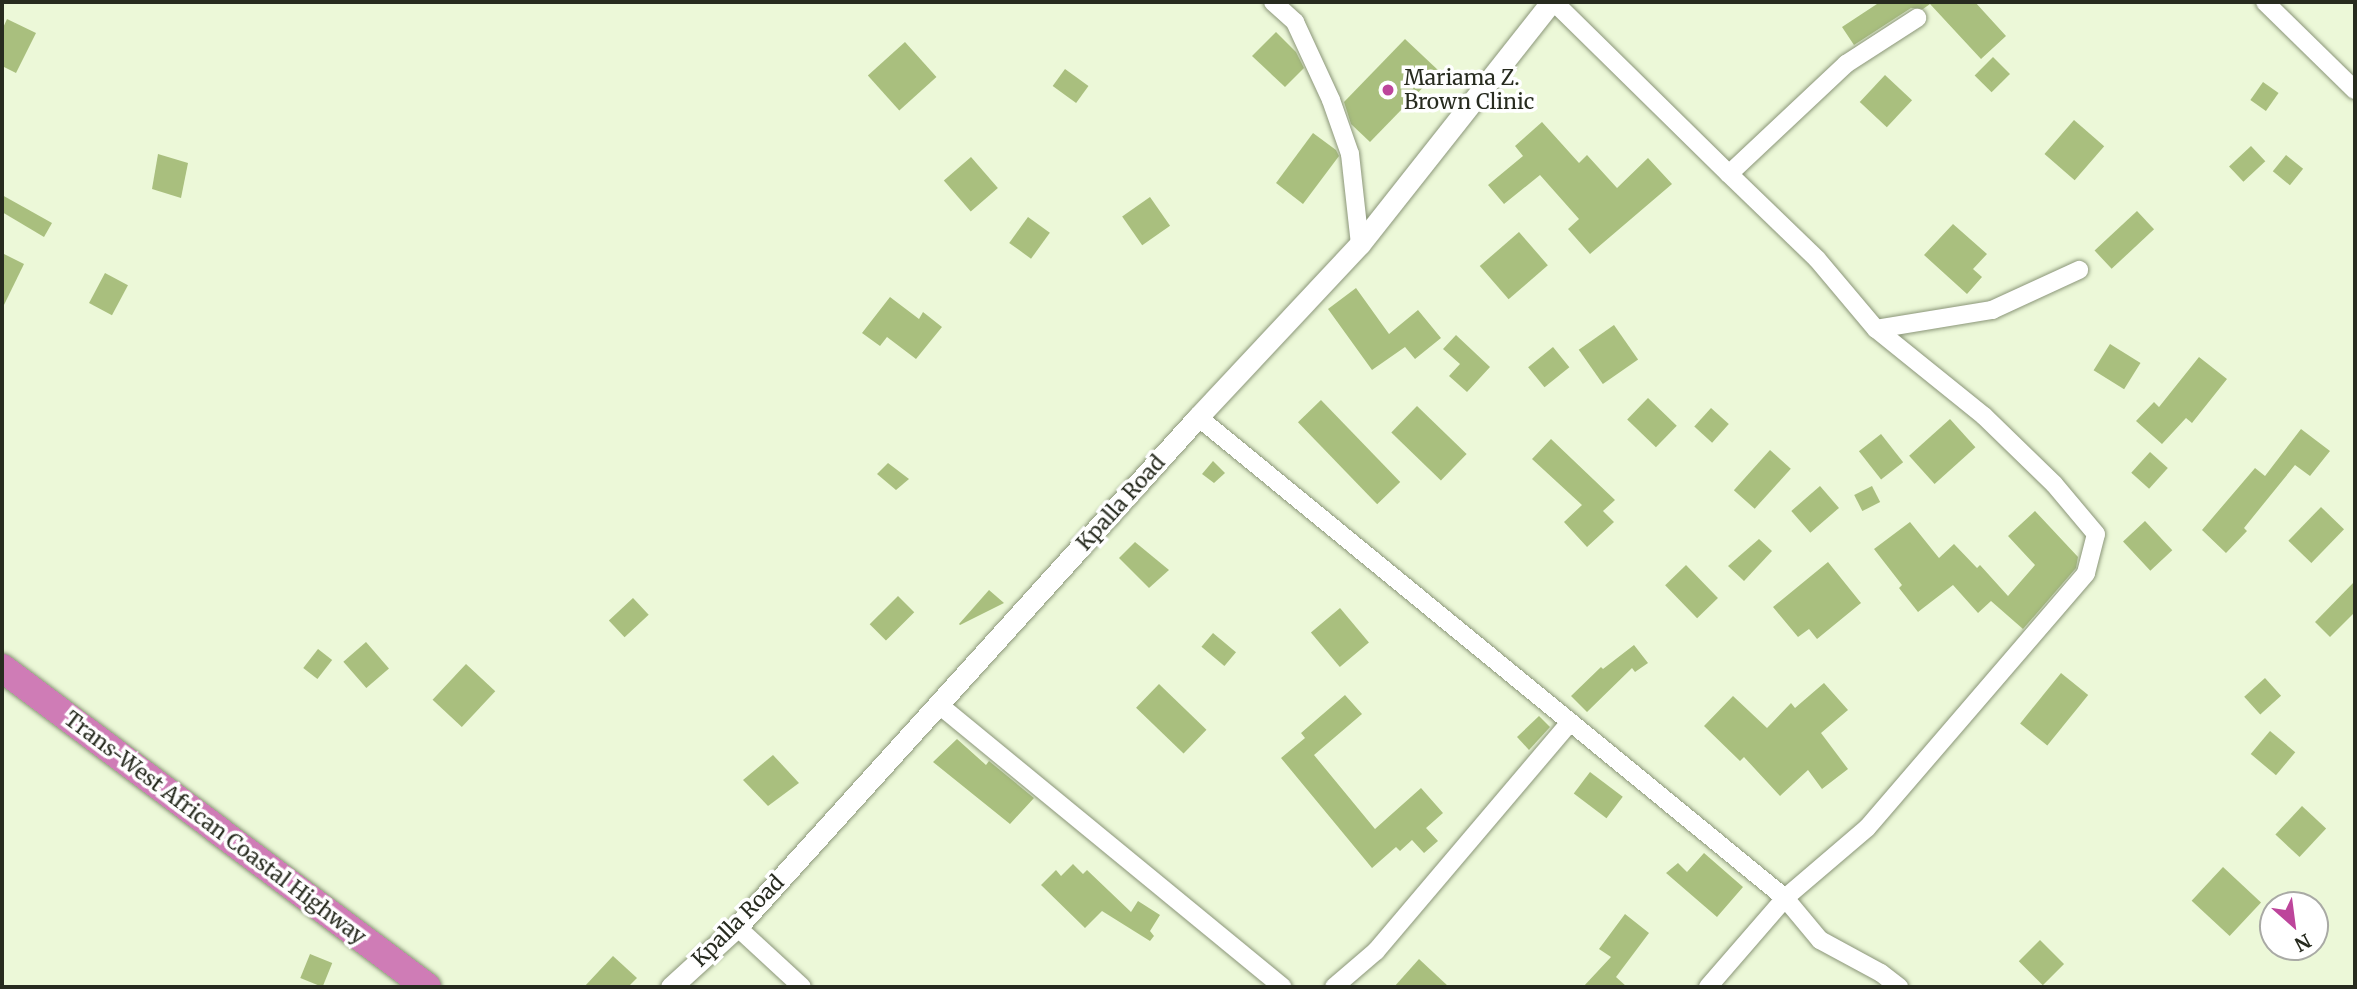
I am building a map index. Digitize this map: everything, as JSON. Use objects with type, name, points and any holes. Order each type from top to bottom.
[{"type":"highway","name":"Trans-West African Coastal Highway","points":[[2,668],[427,987]]},
{"type":"street","points":[[1273,2],[1295,22],[1331,100],[1350,154],[1360,244]]},
{"type":"street","points":[[1553,2],[1817,259],[1876,329],[1984,416],[2054,484],[2096,534],[2086,573],[1867,828],[1784,898],[1708,987]]},
{"type":"street","name":"Kpalla Road","points":[[671,987],[737,927],[1198,417],[1360,244],[1553,2]]},
{"type":"street","points":[[2268,3],[2355,90]]},
{"type":"street","points":[[1729,174],[1846,64],[1917,18]]},
{"type":"street","points":[[1876,329],[1992,310],[2079,270]]},
{"type":"street","points":[[1198,417],[1784,898],[1820,940],[1881,973],[1899,987]]},
{"type":"street","points":[[938,704],[1283,987]]},
{"type":"street","points":[[1334,987],[1376,951],[1570,722]]},
{"type":"street","points":[[737,927],[802,987]]},
{"type":"building","points":[[1880,2],[1975,2],[2006,36],[1981,59],[1930,4],[1923,9],[1911,8],[1854,45],[1842,27]]},
{"type":"building","points":[[7,19],[36,33],[16,73],[2,66],[2,30]]},
{"type":"building","points":[[1276,32],[1296,52],[1304,68],[1285,87],[1252,56]]},
{"type":"building","name":"Mariama Z. Brown Clinic","points":[[1405,39],[1439,71],[1370,142],[1351,124],[1344,102]]},
{"type":"building","points":[[905,42],[936,77],[899,110],[868,75]]},
{"type":"building","points":[[1993,57],[2010,74],[1992,92],[1975,75]]},
{"type":"building","points":[[1065,69],[1088,86],[1076,103],[1053,86]]},
{"type":"building","points":[[1885,75],[1912,100],[1887,127],[1860,102]]},
{"type":"building","points":[[2263,82],[2279,93],[2266,111],[2250,100]]},
{"type":"building","points":[[2074,120],[2104,146],[2075,180],[2044,154]]},
{"type":"building","points":[[1542,122],[1579,163],[1587,155],[1617,188],[1648,158],[1672,184],[1590,254],[1568,229],[1579,219],[1540,175],[1504,204],[1488,185],[1523,156],[1515,146]]},
{"type":"building","points":[[1313,133],[1336,150],[1339,156],[1303,204],[1276,183]]},
{"type":"building","points":[[2251,146],[2265,161],[2243,182],[2229,166]]},
{"type":"building","points":[[158,154],[188,163],[181,198],[152,189]]},
{"type":"building","points":[[2286,155],[2303,169],[2290,185],[2273,171]]},
{"type":"building","points":[[971,157],[998,188],[971,212],[944,181]]},
{"type":"building","points":[[2,195],[52,223],[44,237],[2,212]]},
{"type":"building","points":[[1150,197],[1170,226],[1142,245],[1122,217]]},
{"type":"building","points":[[2137,211],[2154,229],[2112,269],[2095,251]]},
{"type":"building","points":[[1028,217],[1050,233],[1031,259],[1009,243]]},
{"type":"building","points":[[1953,224],[1987,254],[1973,269],[1982,277],[1967,294],[1924,255]]},
{"type":"building","points":[[1519,232],[1548,265],[1509,299],[1480,266]]},
{"type":"building","points":[[2,253],[24,264],[2,309]]},
{"type":"building","points":[[105,273],[128,285],[112,315],[89,303]]},
{"type":"building","points":[[1356,288],[1389,334],[1418,310],[1441,338],[1415,359],[1405,347],[1372,370],[1328,309]]},
{"type":"building","points":[[890,297],[919,319],[923,312],[942,327],[916,359],[887,337],[880,346],[862,333]]},
{"type":"building","points":[[1614,325],[1638,359],[1603,384],[1579,350]]},
{"type":"building","points":[[1456,335],[1490,367],[1467,392],[1449,376],[1460,364],[1443,349]]},
{"type":"building","points":[[2110,344],[2141,363],[2124,389],[2094,370]]},
{"type":"building","points":[[1553,347],[1569,367],[1544,387],[1528,367]]},
{"type":"building","points":[[2199,357],[2227,379],[2192,423],[2186,418],[2162,444],[2136,421],[2154,402],[2159,407]]},
{"type":"building","points":[[1648,398],[1677,426],[1656,447],[1627,420]]},
{"type":"building","points":[[1321,400],[1400,482],[1377,504],[1298,422]]},
{"type":"building","points":[[1417,406],[1467,454],[1441,481],[1391,433]]},
{"type":"building","points":[[1711,408],[1729,424],[1712,443],[1694,427]]},
{"type":"building","points":[[1950,419],[1975,447],[1935,484],[1909,456]]},
{"type":"building","points":[[2301,429],[2330,451],[2310,476],[2295,465],[2244,528],[2247,531],[2226,553],[2202,530],[2255,468],[2265,476]]},
{"type":"building","points":[[1881,434],[1903,462],[1881,480],[1859,451]]},
{"type":"building","points":[[1551,439],[1615,500],[1603,511],[1614,522],[1587,547],[1564,522],[1582,505],[1532,459]]},
{"type":"building","points":[[1770,450],[1791,469],[1755,509],[1734,490]]},
{"type":"building","points":[[2150,452],[2168,468],[2149,489],[2131,473]]},
{"type":"building","points":[[1213,461],[1225,473],[1214,483],[1202,474]]},
{"type":"building","points":[[888,463],[909,479],[896,490],[877,474]]},
{"type":"building","points":[[1820,486],[1839,508],[1810,533],[1791,511]]},
{"type":"building","points":[[1872,486],[1880,502],[1862,511],[1854,495]]},
{"type":"building","points":[[2321,507],[2344,529],[2311,563],[2288,541]]},
{"type":"building","points":[[2035,511],[2078,557],[2076,568],[2023,629],[1991,601],[1978,613],[1953,585],[1918,612],[1899,588],[1902,585],[1874,549],[1910,522],[1939,558],[1954,544],[1977,568],[1980,565],[2008,596],[2035,565],[2008,536]]},
{"type":"building","points":[[2145,521],[2172,550],[2150,571],[2123,541]]},
{"type":"building","points":[[1759,539],[1772,551],[1744,581],[1728,566]]},
{"type":"building","points":[[1135,542],[1169,570],[1149,588],[1119,558]]},
{"type":"building","points":[[1828,562],[1861,603],[1817,639],[1809,629],[1798,637],[1773,607]]},
{"type":"building","points":[[1686,565],[1718,598],[1697,618],[1665,585]]},
{"type":"building","points":[[2355,581],[2355,612],[2330,637],[2315,622]]},
{"type":"building","points":[[989,590],[1004,603],[960,625],[959,624]]},
{"type":"building","points":[[898,596],[914,612],[886,641],[870,624]]},
{"type":"building","points":[[633,598],[649,615],[625,637],[609,621]]},
{"type":"building","points":[[1340,608],[1369,642],[1340,667],[1311,632]]},
{"type":"building","points":[[1213,633],[1236,652],[1224,666],[1201,647]]},
{"type":"building","points":[[366,642],[389,668],[366,688],[343,662]]},
{"type":"building","points":[[1634,645],[1648,663],[1635,672],[1632,668],[1587,712],[1571,696],[1601,667],[1603,669]]},
{"type":"building","points":[[318,649],[332,660],[317,679],[303,668]]},
{"type":"building","points":[[466,664],[495,691],[462,727],[433,700]]},
{"type":"building","points":[[2061,673],[2088,695],[2047,746],[2020,724]]},
{"type":"building","points":[[2265,678],[2281,696],[2260,715],[2244,697]]},
{"type":"building","points":[[1824,683],[1848,710],[1821,733],[1848,769],[1822,789],[1808,770],[1780,796],[1744,757],[1740,761],[1704,726],[1733,696],[1767,728],[1791,703],[1795,708]]},
{"type":"building","points":[[1159,684],[1206,730],[1184,754],[1136,708]]},
{"type":"building","points":[[1345,695],[1362,714],[1314,755],[1375,829],[1421,788],[1443,813],[1426,828],[1438,841],[1424,853],[1412,840],[1400,851],[1396,847],[1372,868],[1281,758],[1305,738],[1301,733]]},
{"type":"building","points":[[1539,716],[1550,727],[1529,750],[1517,737]]},
{"type":"building","points":[[2270,731],[2295,752],[2276,775],[2251,754]]},
{"type":"building","points":[[957,739],[986,765],[989,761],[1034,798],[1010,824],[933,762]]},
{"type":"building","points":[[773,755],[799,783],[768,806],[743,780]]},
{"type":"building","points":[[1590,772],[1623,797],[1606,818],[1574,794]]},
{"type":"building","points":[[2302,806],[2326,829],[2300,857],[2275,835]]},
{"type":"building","points":[[1704,853],[1743,887],[1717,917],[1666,873],[1678,863],[1687,872]]},
{"type":"building","points":[[1073,864],[1083,874],[1087,870],[1131,912],[1138,901],[1160,915],[1150,931],[1154,936],[1150,941],[1102,911],[1085,928],[1041,885],[1056,870],[1061,876]]},
{"type":"building","points":[[2223,867],[2259,901],[2259,905],[2230,936],[2192,901]]},
{"type":"building","points":[[1625,914],[1649,933],[1616,977],[1627,987],[1583,987],[1611,957],[1599,949]]},
{"type":"building","points":[[2040,940],[2064,964],[2043,985],[2019,961]]},
{"type":"building","points":[[310,954],[332,963],[323,987],[300,978]]},
{"type":"building","points":[[613,956],[637,978],[628,987],[584,987]]},
{"type":"building","points":[[1419,959],[1449,987],[1394,987]]},
{"type":"place","name":"Mariama Z. Brown Clinic","points":[[1388,90]]}]
